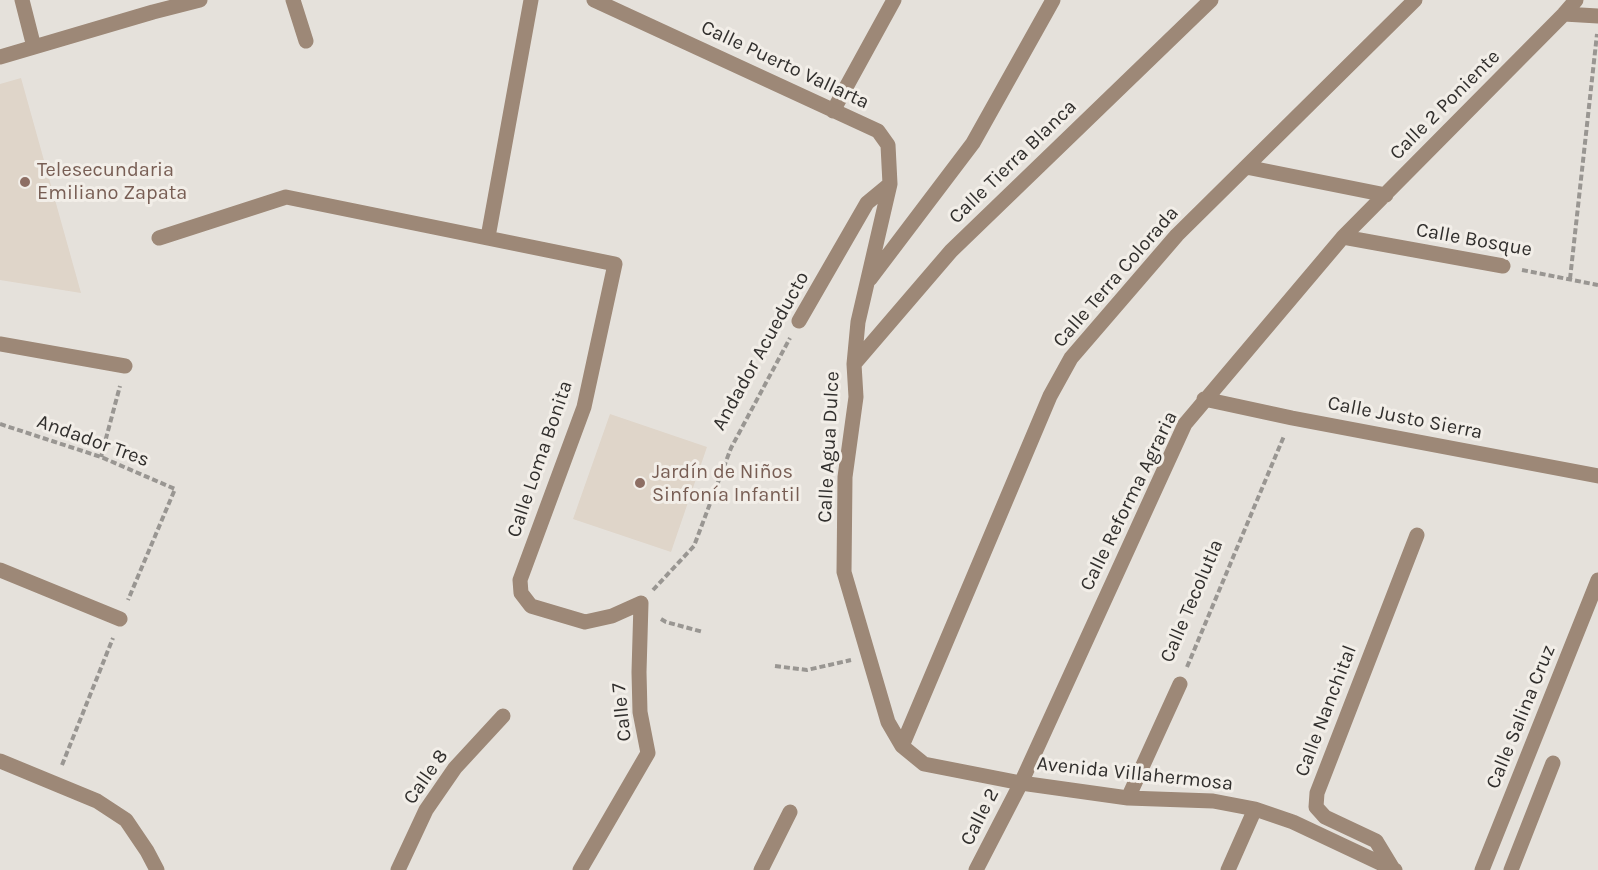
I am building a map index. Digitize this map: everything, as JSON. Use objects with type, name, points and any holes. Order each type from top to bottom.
[{"type":"street","points":[[22,0],[34,47]]},
{"type":"street","points":[[0,57],[151,6],[200,0]]},
{"type":"street","points":[[292,0],[306,41]]},
{"type":"street","points":[[488,237],[531,0]]},
{"type":"street","name":"Calle Puerto Vallarta","points":[[594,0],[878,131],[888,145]]},
{"type":"street","points":[[833,111],[894,0]]},
{"type":"street","points":[[866,284],[973,143],[1053,0]]},
{"type":"street","name":"Calle Tierra Blanca","points":[[854,364],[951,251],[1211,0]]},
{"type":"street","name":"Calle Terra Colorada","points":[[902,746],[1050,396],[1071,358],[1177,235],[1415,0]]},
{"type":"street","name":"Calle 2 Poniente","points":[[1343,237],[1576,0]]},
{"type":"street","points":[[1564,14],[1598,16]]},
{"type":"street","name":"Calle Agua Dulce","points":[[888,145],[891,184],[858,322],[854,364],[856,397],[845,477],[844,572],[888,722],[902,746]]},
{"type":"street","points":[[1246,167],[1386,195]]},
{"type":"street","name":"Andador Acueducto","points":[[799,321],[867,203],[891,184]]},
{"type":"street","name":"Calle Loma Bonita","points":[[159,238],[286,197],[615,264],[584,406],[520,580],[521,593],[531,606],[585,622],[612,615],[641,603]]},
{"type":"street","name":"Calle Bosque","points":[[1343,237],[1503,266]]},
{"type":"street","name":"Calle Reforma Agraria","points":[[1021,783],[1185,424],[1343,237]]},
{"type":"street","points":[[0,344],[125,366]]},
{"type":"street","name":"Calle Justo Sierra","points":[[1204,399],[1598,476]]},
{"type":"street","name":"Calle Nanchital","points":[[1394,870],[1376,841],[1325,817],[1316,807],[1317,794],[1417,535]]},
{"type":"street","points":[[0,570],[120,619]]},
{"type":"street","name":"Calle Salina Cruz","points":[[1482,870],[1598,580]]},
{"type":"street","name":"Calle 7","points":[[580,870],[648,753],[640,712],[641,603]]},
{"type":"street","name":"Calle Tecolutla","points":[[1128,798],[1180,684]]},
{"type":"street","name":"Calle 8","points":[[398,870],[426,810],[455,768],[503,716]]},
{"type":"street","name":"Avenida Villahermosa","points":[[902,746],[924,764],[1021,783],[1128,798],[1213,801],[1255,810],[1293,822],[1394,870]]},
{"type":"street","points":[[0,761],[97,801],[126,820],[157,870]]},
{"type":"street","points":[[1511,870],[1553,763]]},
{"type":"street","name":"Calle 2","points":[[976,870],[1021,783]]},
{"type":"street","points":[[1228,870],[1255,810]]},
{"type":"street","points":[[761,870],[790,812]]},
{"type":"path","points":[[1570,279],[1598,27]]},
{"type":"path","name":"Calle Bosque","points":[[1503,266],[1598,285]]},
{"type":"path","name":"Andador Acueducto","points":[[641,603],[694,546],[732,448],[799,321]]},
{"type":"path","points":[[100,458],[125,366]]},
{"type":"path","name":"Calle Tecolutla","points":[[1180,684],[1292,418]]},
{"type":"path","name":"Andador Tres","points":[[0,424],[100,458],[175,489]]},
{"type":"path","points":[[641,603],[666,622],[703,632]]},
{"type":"path","points":[[775,666],[807,670],[869,657]]},
{"type":"shaded area","name":"Telesecundaria Emiliano Zapata","points":[[21,78],[81,293],[0,280],[0,84]]},
{"type":"shaded area","name":"Jardín de Niños Sinfonía Infantil","points":[[610,414],[707,447],[671,552],[573,519]]},
{"type":"place","name":"Telesecundaria Emiliano Zapata","points":[[25,182]]},
{"type":"place","name":"Jardín de Niños Sinfonía Infantil","points":[[640,483]]}]
